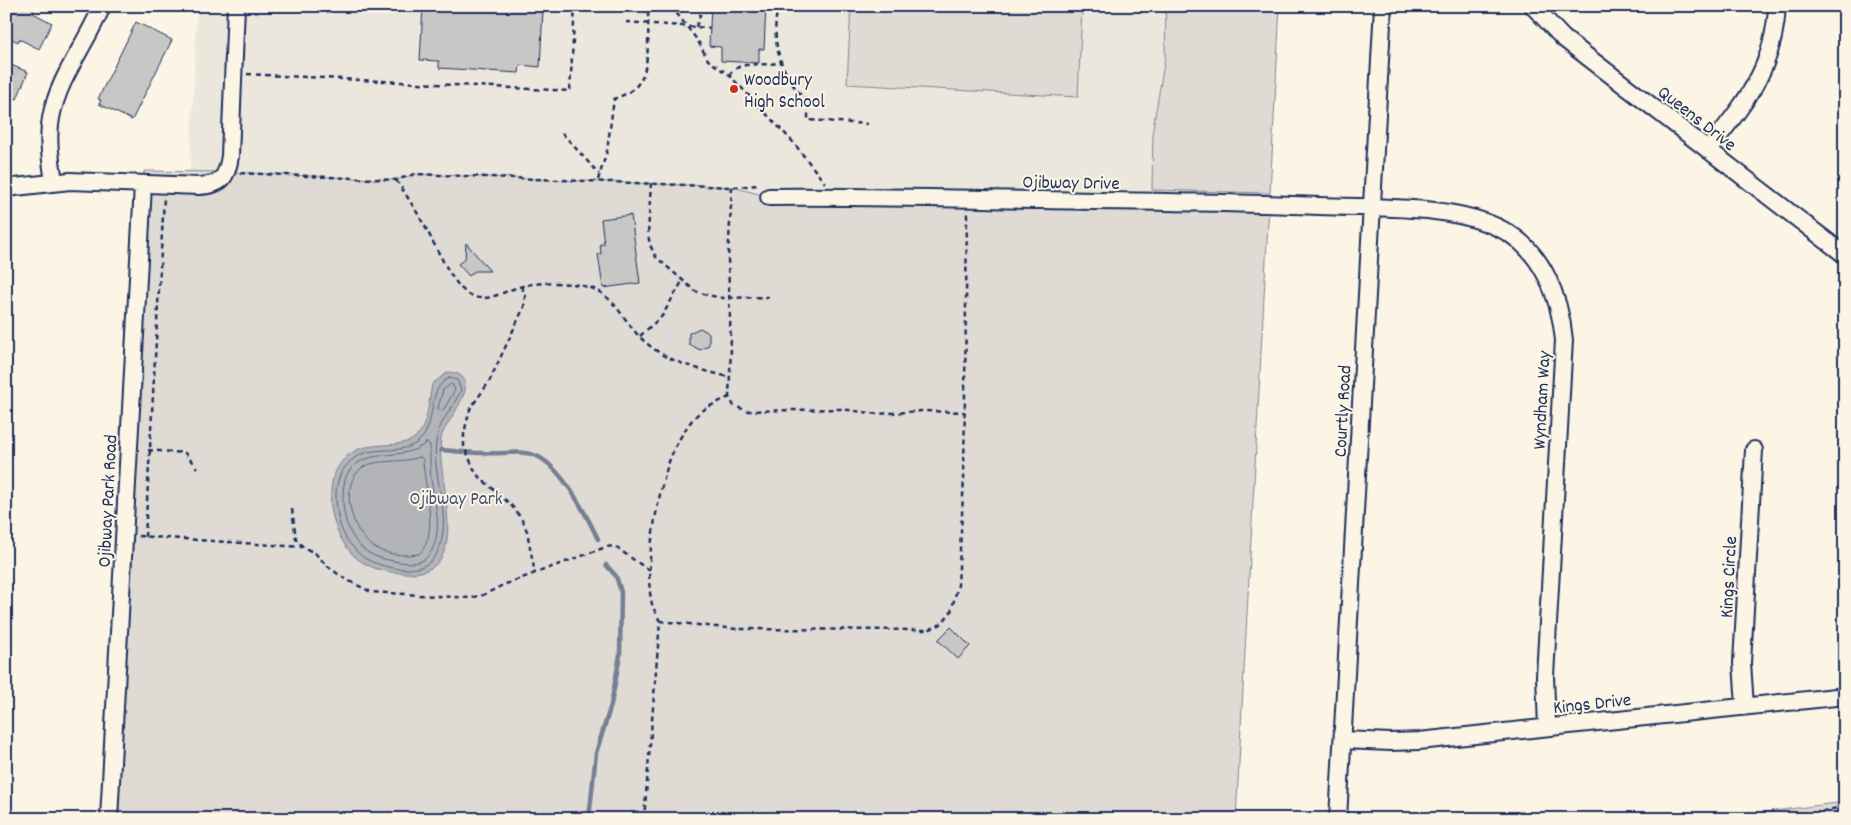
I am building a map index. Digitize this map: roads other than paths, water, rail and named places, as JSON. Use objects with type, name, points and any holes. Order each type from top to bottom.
[{"type":"street","points":[[54,182],[50,138],[52,111],[62,85],[102,6]]},
{"type":"street","points":[[6,188],[70,181],[164,186],[207,186],[222,180],[227,172],[232,132],[236,6]]},
{"type":"street","name":"Courtly Road","points":[[1338,819],[1383,6]]},
{"type":"street","name":"Queens Drive","points":[[1533,6],[1563,38],[1845,254]]},
{"type":"street","points":[[1708,150],[1752,94],[1765,67],[1774,39],[1778,6]]},
{"type":"street","name":"Ojibway Park Road","points":[[109,819],[143,185]]},
{"type":"street","name":"Ojibway Drive","points":[[770,191],[823,189],[1372,209]]},
{"type":"street","name":"Wyndham Way","points":[[1372,209],[1439,212],[1485,222],[1506,231],[1525,247],[1542,268],[1554,289],[1561,312],[1564,340],[1545,676],[1547,727]]},
{"type":"street","name":"Kings Circle","points":[[1745,706],[1742,663],[1754,450]]},
{"type":"street","name":"Kings Drive","points":[[1343,740],[1392,742],[1419,740],[1845,696]]},
{"type":"water","points":[[448,372],[460,375],[465,381],[465,390],[441,438],[448,518],[447,538],[442,556],[431,568],[413,573],[400,573],[374,568],[362,562],[351,553],[335,525],[331,509],[333,477],[340,464],[358,449],[402,443],[416,437],[426,419],[432,384]]},
{"type":"waterway","points":[[441,450],[524,453],[537,456],[546,462],[564,481],[580,505],[598,539]]},
{"type":"waterway","points":[[589,819],[596,753],[611,705],[620,655],[621,592],[616,576],[606,565]]},
{"type":"place","name":"Woodbury High School","points":[[734,89]]},
{"type":"park label","name":"Ojibway Park","points":[[456,497]]}]
